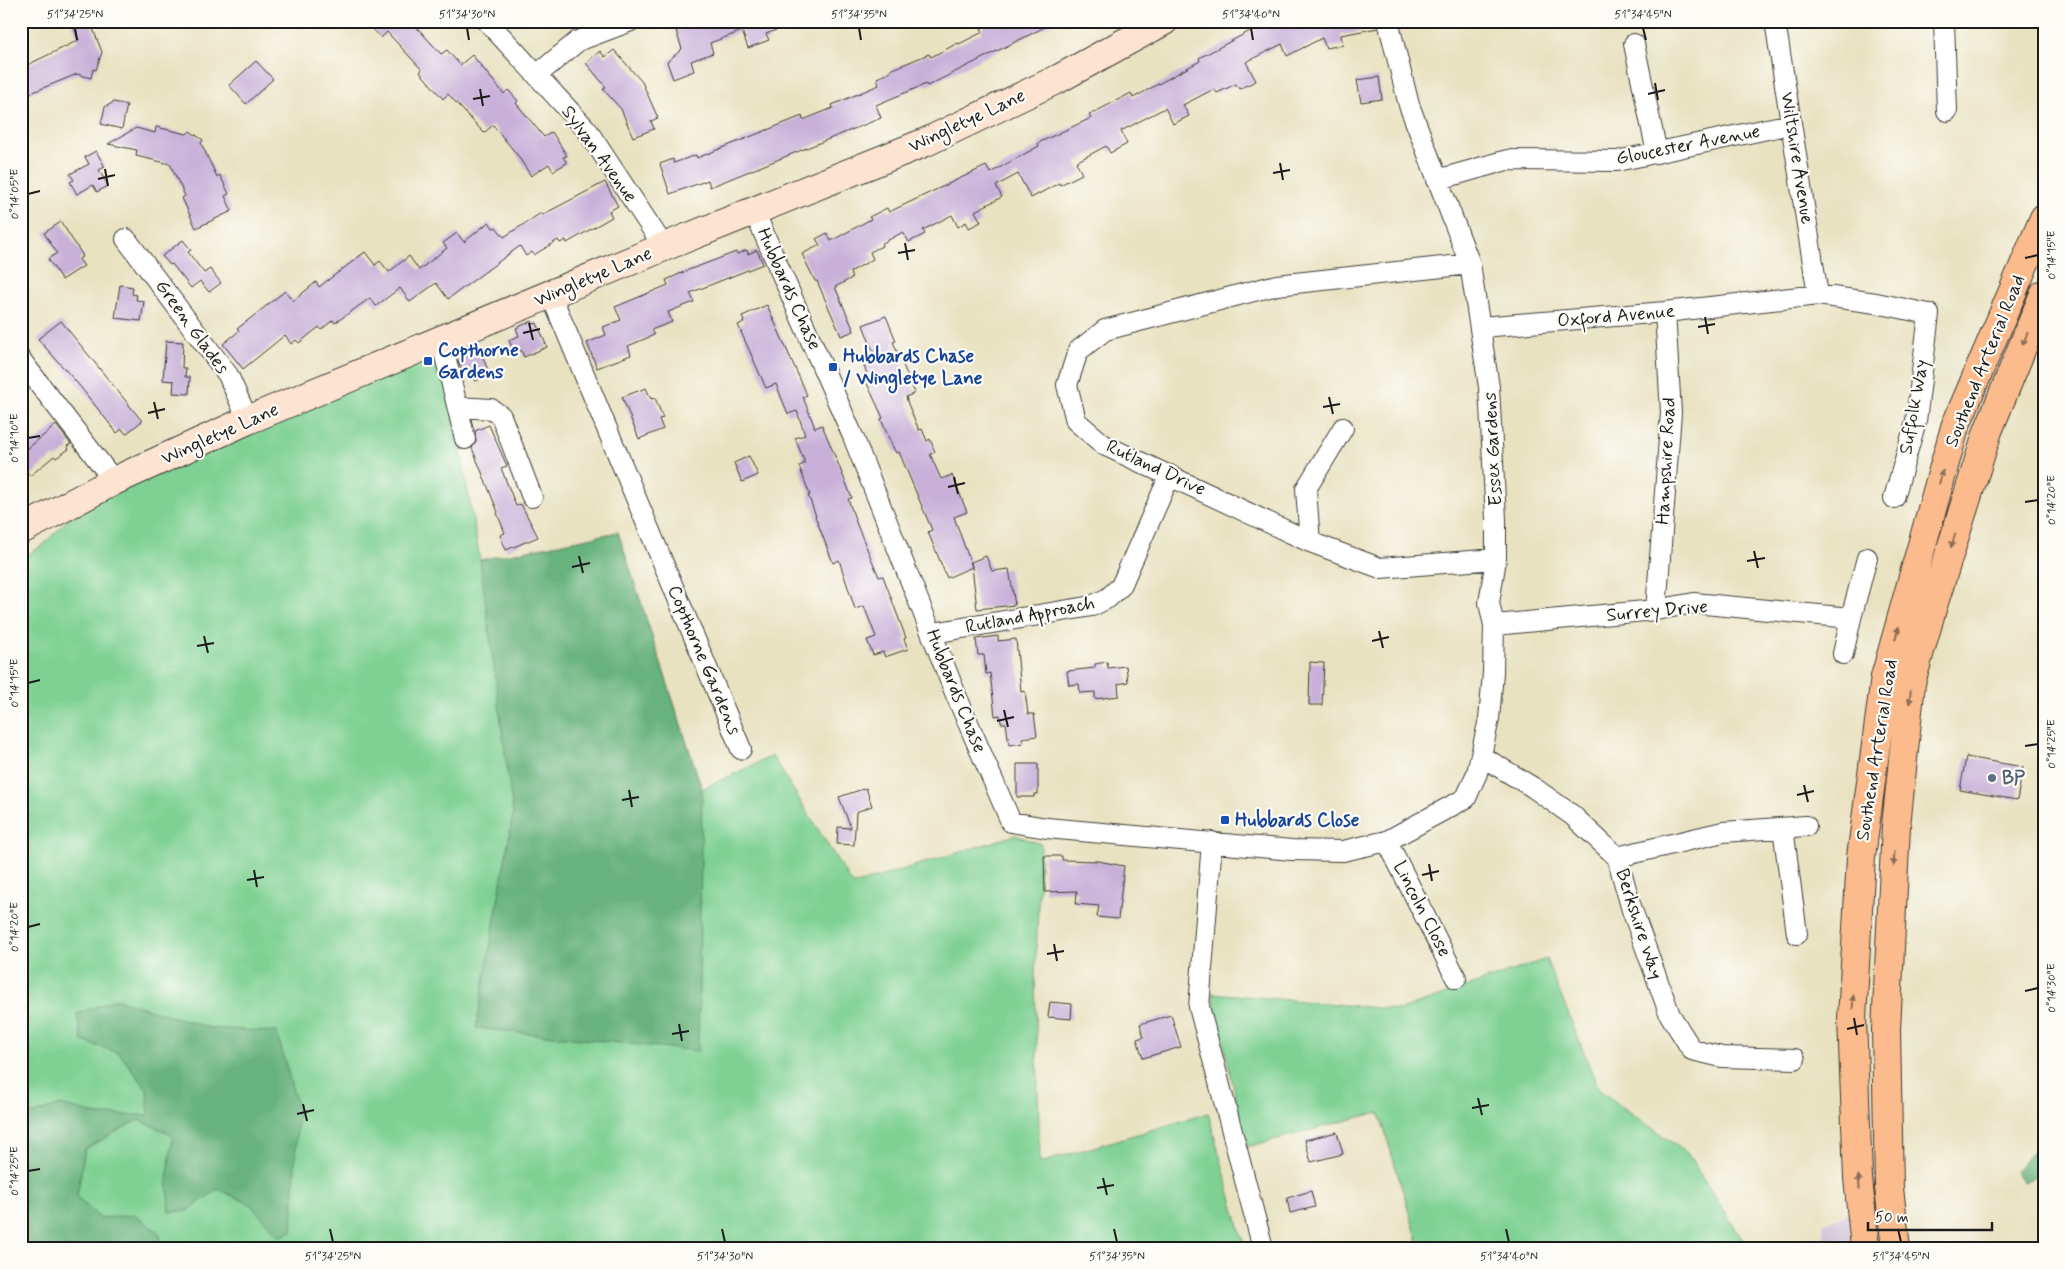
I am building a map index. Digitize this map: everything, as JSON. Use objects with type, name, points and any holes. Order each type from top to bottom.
[{"type":"highway","name":"Southend Arterial Road","points":[[1865,1248],[1858,1178],[1852,1018],[1861,857],[1884,677],[1955,427],[2044,218]]},
{"type":"highway","name":"Southend Arterial Road","points":[[1896,1248],[1889,1188],[1886,1030],[1896,826],[1911,683],[1932,609],[1988,431],[2044,294]]},
{"type":"street","name":"Sylvan Avenue","points":[[487,21],[538,74],[587,130],[664,247]]},
{"type":"street","points":[[538,74],[578,41],[630,21]]},
{"type":"street","name":"Wingletye Lane","points":[[21,530],[114,481],[248,420],[664,247],[926,142],[1060,78],[1164,21]]},
{"type":"street","name":"Essex Gardens","points":[[1387,841],[1466,798],[1477,773],[1490,719],[1494,626],[1489,603],[1496,558],[1490,387],[1470,264],[1409,105],[1388,21]]},
{"type":"street","name":"Wiltshire Avenue","points":[[1775,21],[1818,295]]},
{"type":"street","points":[[1944,21],[1947,111]]},
{"type":"street","points":[[1634,44],[1657,153]]},
{"type":"street","name":"Gloucester Avenue","points":[[1437,180],[1507,160],[1617,161],[1791,124]]},
{"type":"street","name":"Hubbards Chase","points":[[754,211],[852,434],[990,775],[1011,822],[1047,828],[1329,852],[1387,841]]},
{"type":"street","name":"Green Glades","points":[[126,239],[228,376],[248,420]]},
{"type":"street","name":"Rutland Drive","points":[[1470,264],[1276,285],[1105,330],[1078,351],[1067,385],[1076,421],[1104,445],[1310,542],[1380,568],[1496,558]]},
{"type":"street","name":"Copthorne Gardens","points":[[551,295],[741,749]]},
{"type":"street","name":"Oxford Avenue","points":[[1481,327],[1665,312],[1818,295],[1876,303],[1929,314]]},
{"type":"street","name":"Hampshire Road","points":[[1656,610],[1671,413],[1665,312]]},
{"type":"street","name":"Suffolk Way","points":[[1894,498],[1916,421],[1929,314]]},
{"type":"street","points":[[441,339],[459,407],[465,439]]},
{"type":"street","points":[[21,360],[114,481]]},
{"type":"street","points":[[459,407],[491,409],[501,416],[532,497]]},
{"type":"street","points":[[1310,542],[1306,489],[1343,428]]},
{"type":"street","name":"Rutland Approach","points":[[933,633],[1092,606],[1108,598],[1121,586],[1170,475]]},
{"type":"street","points":[[1843,654],[1850,618],[1867,558]]},
{"type":"street","name":"Surrey Drive","points":[[1494,626],[1656,610],[1694,604],[1850,618]]},
{"type":"street","name":"Berkshire Way","points":[[1481,756],[1534,788],[1565,810],[1617,857],[1632,910],[1670,1015],[1692,1050],[1722,1057],[1795,1058]]},
{"type":"street","points":[[1617,857],[1723,832],[1806,826]]},
{"type":"street","points":[[1783,828],[1797,934]]},
{"type":"street","name":"Lincoln Close","points":[[1387,841],[1456,978]]},
{"type":"street","points":[[1212,842],[1199,1007],[1201,1021],[1263,1248]]},
{"type":"shaded area","points":[[1850,1213],[1853,1248],[1825,1248],[1823,1224]]},
{"type":"green space","points":[[441,339],[480,560],[618,532],[702,789],[772,756],[853,885],[1015,835],[1041,844],[1035,978],[1040,1163],[1208,1113],[1245,1248],[21,1248],[21,558],[42,546],[98,489]]},
{"type":"green space","points":[[618,532],[702,790],[698,1051],[476,1028],[513,814],[480,560]]},
{"type":"green space","points":[[1546,959],[1599,1090],[1687,1153],[1748,1248],[1420,1248],[1379,1112],[1247,1147],[1212,993],[1401,1010]]},
{"type":"green space","points":[[116,999],[210,1028],[277,1032],[298,1109],[292,1231],[279,1237],[250,1204],[218,1189],[187,1211],[169,1212],[167,1180],[173,1135],[138,1120],[85,1149],[77,1197],[100,1218],[134,1215],[158,1232],[165,1248],[21,1248],[21,1118],[61,1105],[98,1115],[149,1115],[147,1089],[119,1053],[82,1041],[77,1014]]},
{"type":"green space","points":[[2044,1139],[2044,1174],[2023,1182],[2015,1171]]},
{"type":"green space","points":[[2044,1236],[2044,1248],[1971,1248]]},
{"type":"building","points":[[71,21],[90,21],[102,52],[96,70],[93,69],[91,78],[77,74],[21,97],[21,68],[79,40]]},
{"type":"building","points":[[366,21],[411,21],[441,54],[447,50],[460,65],[472,55],[504,94],[508,90],[518,101],[516,103],[544,137],[552,132],[567,156],[563,157],[567,163],[553,171],[549,164],[531,176],[518,156],[493,125],[484,133],[448,94],[443,99],[420,72],[422,70],[387,32],[381,38]]},
{"type":"building","points":[[704,21],[796,22],[766,34],[769,40],[748,48],[742,31],[710,43],[713,53],[691,61],[694,71],[673,79],[667,62],[682,49],[676,31]]},
{"type":"building","points":[[996,21],[1057,21],[927,86],[926,84],[876,105],[881,118],[710,187],[708,180],[670,194],[660,164],[673,159],[674,163],[696,155],[697,158],[802,116],[803,120],[833,108],[832,105],[879,85],[877,78],[891,72],[890,70],[929,54],[931,57],[983,32],[981,28]]},
{"type":"building","points":[[1269,21],[1376,21],[1378,28],[1341,35],[1343,45],[1326,48],[1322,38],[1287,56],[1282,44],[1246,62],[1256,81],[1239,89],[1236,84],[1217,93],[1214,89],[1183,105],[1189,116],[1173,124],[1165,108],[1121,131],[1127,144],[1110,153],[1106,146],[1076,162],[1082,174],[1060,185],[1059,183],[1031,198],[1018,174],[996,186],[1002,197],[975,211],[981,222],[969,228],[966,222],[958,227],[952,215],[923,230],[925,234],[909,242],[903,232],[881,244],[882,246],[870,252],[873,259],[850,272],[852,278],[835,287],[854,331],[841,336],[817,281],[815,281],[802,254],[820,245],[816,239],[827,233],[831,241],[887,208],[889,212],[986,166],[990,173],[1039,146],[1038,143],[1091,118],[1089,115],[1131,93],[1133,98],[1200,61],[1199,58]]},
{"type":"building","points":[[614,50],[642,82],[658,118],[651,121],[654,129],[633,137],[621,109],[603,89],[606,87],[586,63],[600,51],[605,57]]},
{"type":"building","points":[[256,61],[273,79],[246,104],[229,85]]},
{"type":"building","points":[[1379,77],[1382,99],[1361,102],[1357,80]]},
{"type":"building","points":[[114,102],[127,105],[122,129],[101,124],[105,107]]},
{"type":"building","points":[[156,127],[187,134],[190,131],[203,140],[201,143],[217,177],[220,175],[229,194],[225,196],[232,211],[196,228],[182,198],[185,196],[170,164],[136,156],[137,150],[108,144],[136,128],[155,133]]},
{"type":"building","points":[[96,151],[105,167],[99,170],[108,186],[97,192],[93,185],[77,194],[70,182],[74,180],[70,174],[89,164],[85,157]]},
{"type":"building","points":[[605,182],[618,206],[609,211],[612,217],[567,243],[566,240],[560,243],[558,240],[534,255],[532,252],[526,256],[520,246],[448,299],[436,283],[410,302],[400,288],[376,306],[370,298],[335,323],[333,320],[321,330],[319,327],[299,343],[296,340],[291,344],[285,335],[243,369],[223,344],[239,331],[237,329],[285,291],[293,301],[316,282],[319,287],[365,252],[375,265],[380,261],[389,272],[409,256],[419,270],[447,248],[443,243],[457,233],[464,242],[489,222],[504,237],[541,213],[542,215]]},
{"type":"building","points":[[61,222],[83,256],[79,259],[84,266],[62,280],[48,259],[57,253],[44,233]]},
{"type":"building","points":[[183,240],[191,250],[188,252],[204,273],[210,269],[221,283],[209,292],[200,281],[191,288],[172,264],[170,265],[162,256]]},
{"type":"building","points":[[747,250],[748,254],[757,250],[763,264],[690,293],[694,302],[668,312],[672,322],[651,330],[654,335],[628,346],[631,355],[597,368],[587,343],[606,335],[603,327],[621,320],[615,307],[668,285],[666,280],[686,271],[736,252],[737,254]]},
{"type":"building","points":[[120,285],[133,287],[132,294],[137,295],[136,300],[144,301],[141,321],[115,318]]},
{"type":"building","points":[[767,305],[807,395],[803,397],[815,428],[822,425],[837,461],[852,498],[848,499],[857,525],[879,577],[883,576],[906,638],[904,639],[908,649],[885,657],[883,652],[873,655],[867,640],[876,637],[864,606],[855,609],[839,560],[833,563],[799,466],[804,464],[804,460],[795,438],[805,435],[797,411],[788,414],[776,384],[766,388],[738,325],[744,322],[742,316]]},
{"type":"building","points":[[886,316],[896,341],[893,342],[915,393],[906,397],[908,404],[919,430],[922,429],[927,441],[930,439],[935,452],[930,454],[941,479],[952,475],[967,512],[954,517],[972,567],[947,578],[928,532],[932,530],[899,452],[896,453],[890,441],[881,419],[883,418],[863,375],[867,374],[862,361],[875,356],[863,325]]},
{"type":"building","points":[[61,321],[142,421],[126,434],[122,429],[117,433],[78,384],[38,339]]},
{"type":"building","points":[[532,321],[533,324],[537,323],[547,347],[524,357],[521,350],[514,353],[509,340],[519,336],[516,328]]},
{"type":"building","points":[[166,341],[183,342],[182,368],[186,368],[185,377],[190,377],[189,394],[173,393],[174,381],[163,380]]},
{"type":"building","points":[[480,350],[490,375],[475,381],[471,371],[463,374],[458,360]]},
{"type":"building","points":[[646,388],[651,399],[655,398],[663,418],[659,419],[663,429],[639,439],[622,397]]},
{"type":"building","points":[[56,425],[71,444],[67,446],[69,449],[56,458],[54,456],[30,476],[21,465],[21,454]]},
{"type":"building","points":[[489,425],[507,466],[501,468],[516,506],[521,504],[538,537],[506,550],[500,535],[505,533],[498,512],[472,448],[476,442],[475,431]]},
{"type":"building","points":[[749,456],[758,475],[742,482],[734,463]]},
{"type":"building","points":[[986,556],[992,571],[1009,569],[1015,605],[977,609],[971,562]]},
{"type":"building","points":[[998,636],[998,641],[1016,639],[1021,692],[1025,691],[1028,714],[1034,714],[1037,736],[1022,738],[1023,743],[1009,745],[1006,723],[1001,723],[1000,715],[995,716],[990,673],[986,674],[984,655],[978,655],[976,639]]},
{"type":"building","points":[[1107,662],[1108,668],[1126,666],[1128,682],[1118,684],[1119,696],[1095,699],[1095,692],[1080,693],[1079,684],[1069,685],[1067,671],[1095,668],[1095,664]]},
{"type":"building","points":[[1310,662],[1324,663],[1322,705],[1309,705]]},
{"type":"building","name":"BP","points":[[1966,757],[2023,767],[2017,800],[1960,790]]},
{"type":"building","points":[[1017,764],[1038,764],[1038,794],[1034,794],[1034,797],[1017,797]]},
{"type":"building","points":[[866,788],[872,806],[856,812],[854,845],[837,844],[838,827],[851,828],[839,797]]},
{"type":"building","points":[[1044,856],[1062,856],[1062,860],[1098,861],[1124,866],[1118,919],[1097,917],[1099,906],[1076,904],[1077,891],[1045,892]]},
{"type":"building","points":[[1050,1002],[1072,1004],[1071,1019],[1048,1017]]},
{"type":"building","points":[[1171,1015],[1181,1047],[1143,1058],[1137,1039],[1144,1037],[1140,1024]]},
{"type":"building","points":[[1337,1132],[1343,1154],[1311,1162],[1305,1140]]},
{"type":"building","points":[[1311,1191],[1315,1207],[1290,1213],[1287,1198]]},
{"type":"place","name":"Copthorne Gardens","points":[[428,361]]},
{"type":"place","name":"Hubbards Chase / Wingletye Lane","points":[[833,367]]},
{"type":"place","name":"BP","points":[[1992,778]]},
{"type":"place","name":"Hubbards Close","points":[[1225,820]]}]
